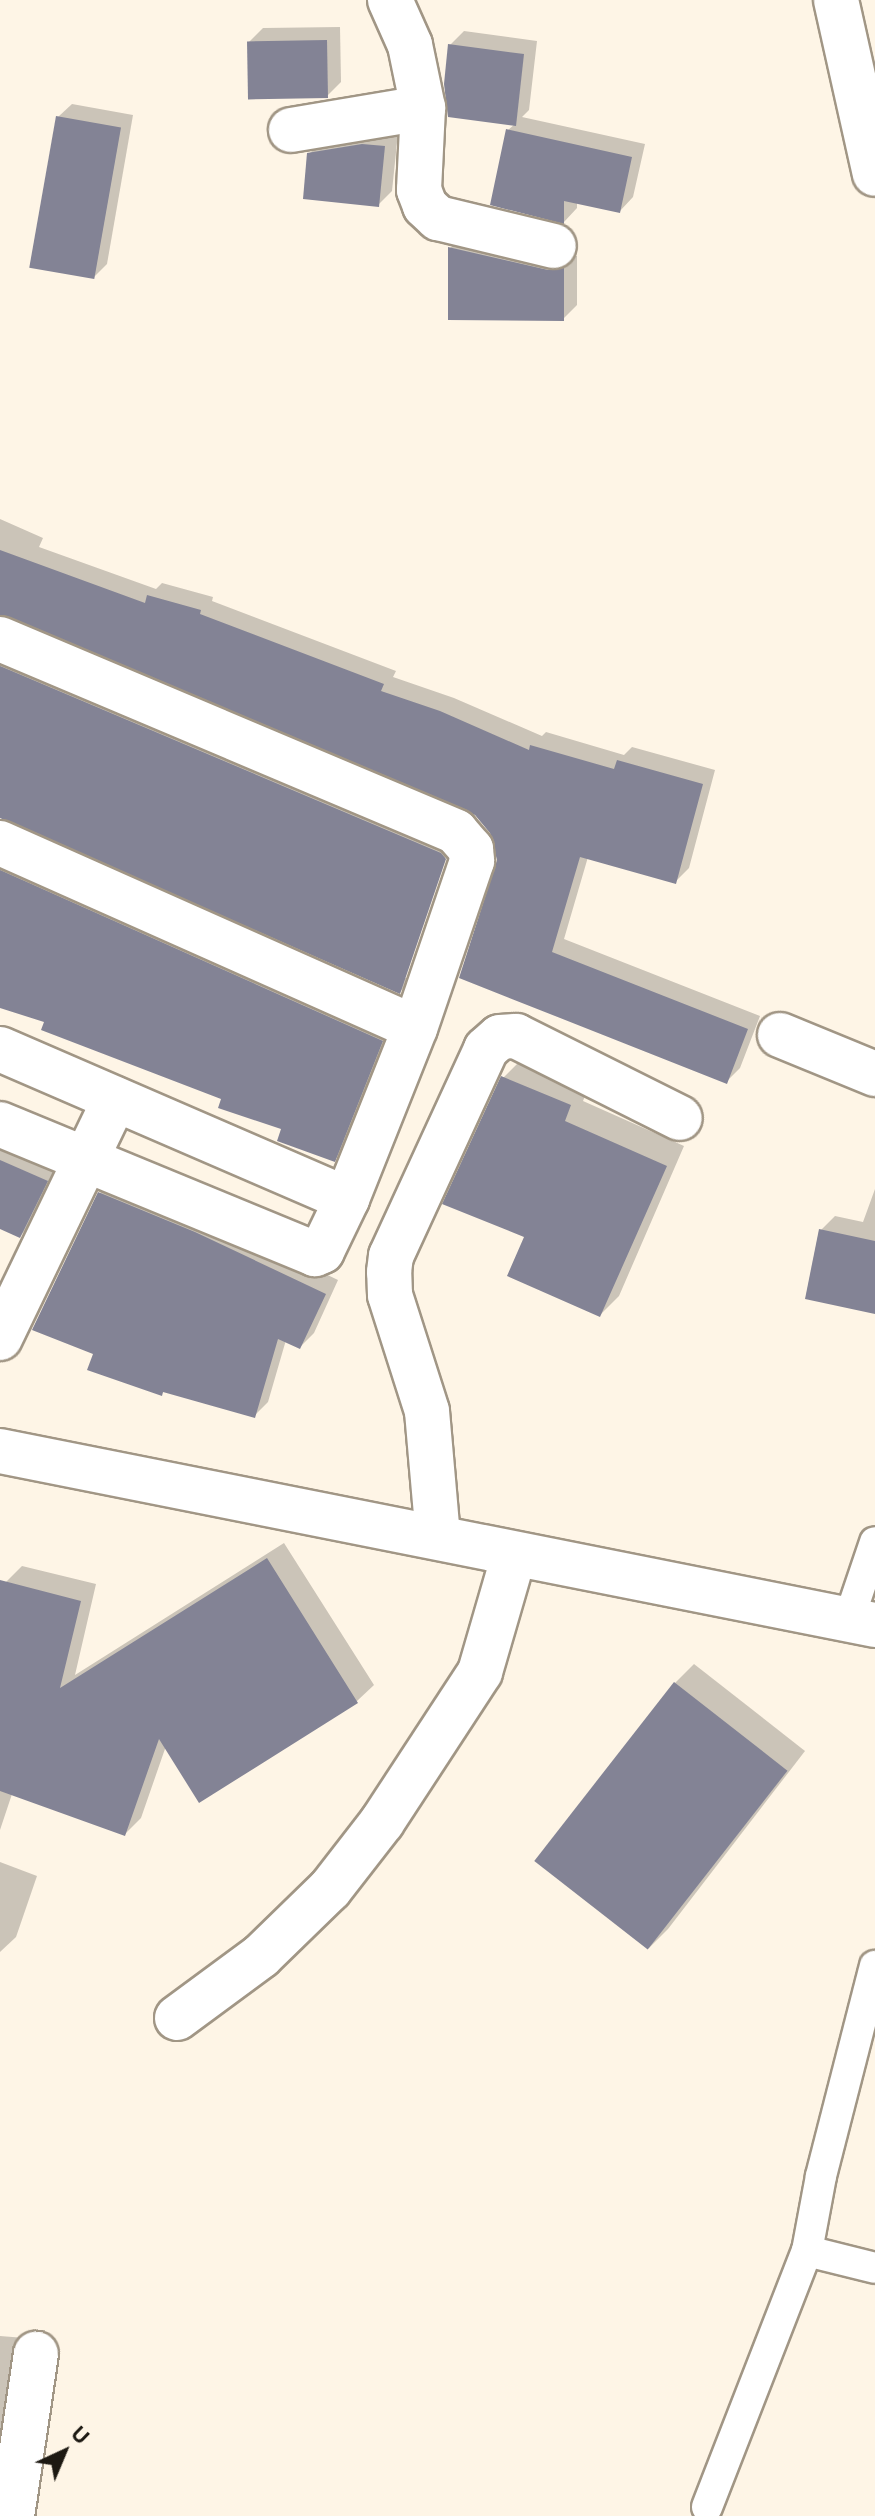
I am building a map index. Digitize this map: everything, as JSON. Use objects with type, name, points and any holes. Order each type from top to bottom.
[{"type":"street","points":[[390,0],[410,45],[423,108],[419,190],[425,206],[438,218],[554,246]]},
{"type":"street","points":[[836,0],[875,174]]},
{"type":"street","points":[[291,130],[423,108]]},
{"type":"street","points":[[0,639],[456,832],[471,849],[472,861],[415,1028],[347,1199],[327,1244],[315,1254],[0,1124]]},
{"type":"street","points":[[0,843],[415,1028]]},
{"type":"street","points":[[780,1035],[875,1074]]},
{"type":"street","points":[[438,1537],[427,1411],[390,1295],[389,1272],[391,1256],[486,1049],[500,1037],[516,1036],[680,1118]]},
{"type":"street","points":[[0,1049],[347,1199]]},
{"type":"street","points":[[0,1338],[115,1099]]},
{"type":"street","points":[[0,1451],[862,1622]]},
{"type":"street","points":[[177,2018],[273,1945],[330,1889],[382,1822],[480,1672],[514,1555]]},
{"type":"street","points":[[12,2516],[36,2354]]},
{"type":"lane","points":[[862,1622],[875,1542]]},
{"type":"lane","points":[[707,2507],[807,2251],[821,2176],[875,1966]]},
{"type":"lane","points":[[807,2251],[875,2268]]},
{"type":"building","points":[[327,40],[328,98],[248,99],[247,41]]},
{"type":"building","points":[[448,44],[524,54],[516,126],[448,117],[444,84]]},
{"type":"building","points":[[56,116],[121,127],[94,279],[29,268]]},
{"type":"building","points":[[506,129],[632,157],[620,213],[564,201],[564,224],[490,205]]},
{"type":"building","points":[[362,144],[385,146],[379,207],[303,199],[307,153]]},
{"type":"building","points":[[448,247],[548,270],[564,268],[564,321],[448,320]]},
{"type":"building","points":[[0,550],[145,603],[147,595],[201,610],[200,614],[384,684],[381,691],[440,711],[529,750],[530,745],[614,769],[617,760],[703,784],[676,884],[580,857],[552,952],[748,1029],[727,1084],[459,978],[497,860],[490,833],[475,815],[0,615]]},
{"type":"building","points":[[0,666],[441,853],[446,859],[400,994],[0,818]]},
{"type":"building","points":[[0,870],[383,1041],[335,1162],[277,1141],[281,1129],[218,1108],[221,1099],[41,1030],[44,1022],[0,1008]]},
{"type":"building","points":[[501,1076],[571,1105],[565,1121],[667,1166],[600,1317],[507,1276],[524,1237],[442,1204]]},
{"type":"building","points":[[0,1160],[48,1181],[20,1238],[0,1229]]},
{"type":"building","points":[[98,1192],[195,1232],[326,1294],[300,1349],[278,1339],[255,1418],[163,1392],[162,1396],[87,1370],[93,1354],[32,1330]]},
{"type":"building","points":[[819,1229],[875,1241],[875,1314],[805,1299]]},
{"type":"building","points":[[267,1558],[358,1703],[199,1803],[159,1739],[125,1836],[0,1791],[0,1580],[81,1601],[60,1688]]},
{"type":"building","points":[[674,1682],[787,1771],[648,1950],[534,1861]]}]
